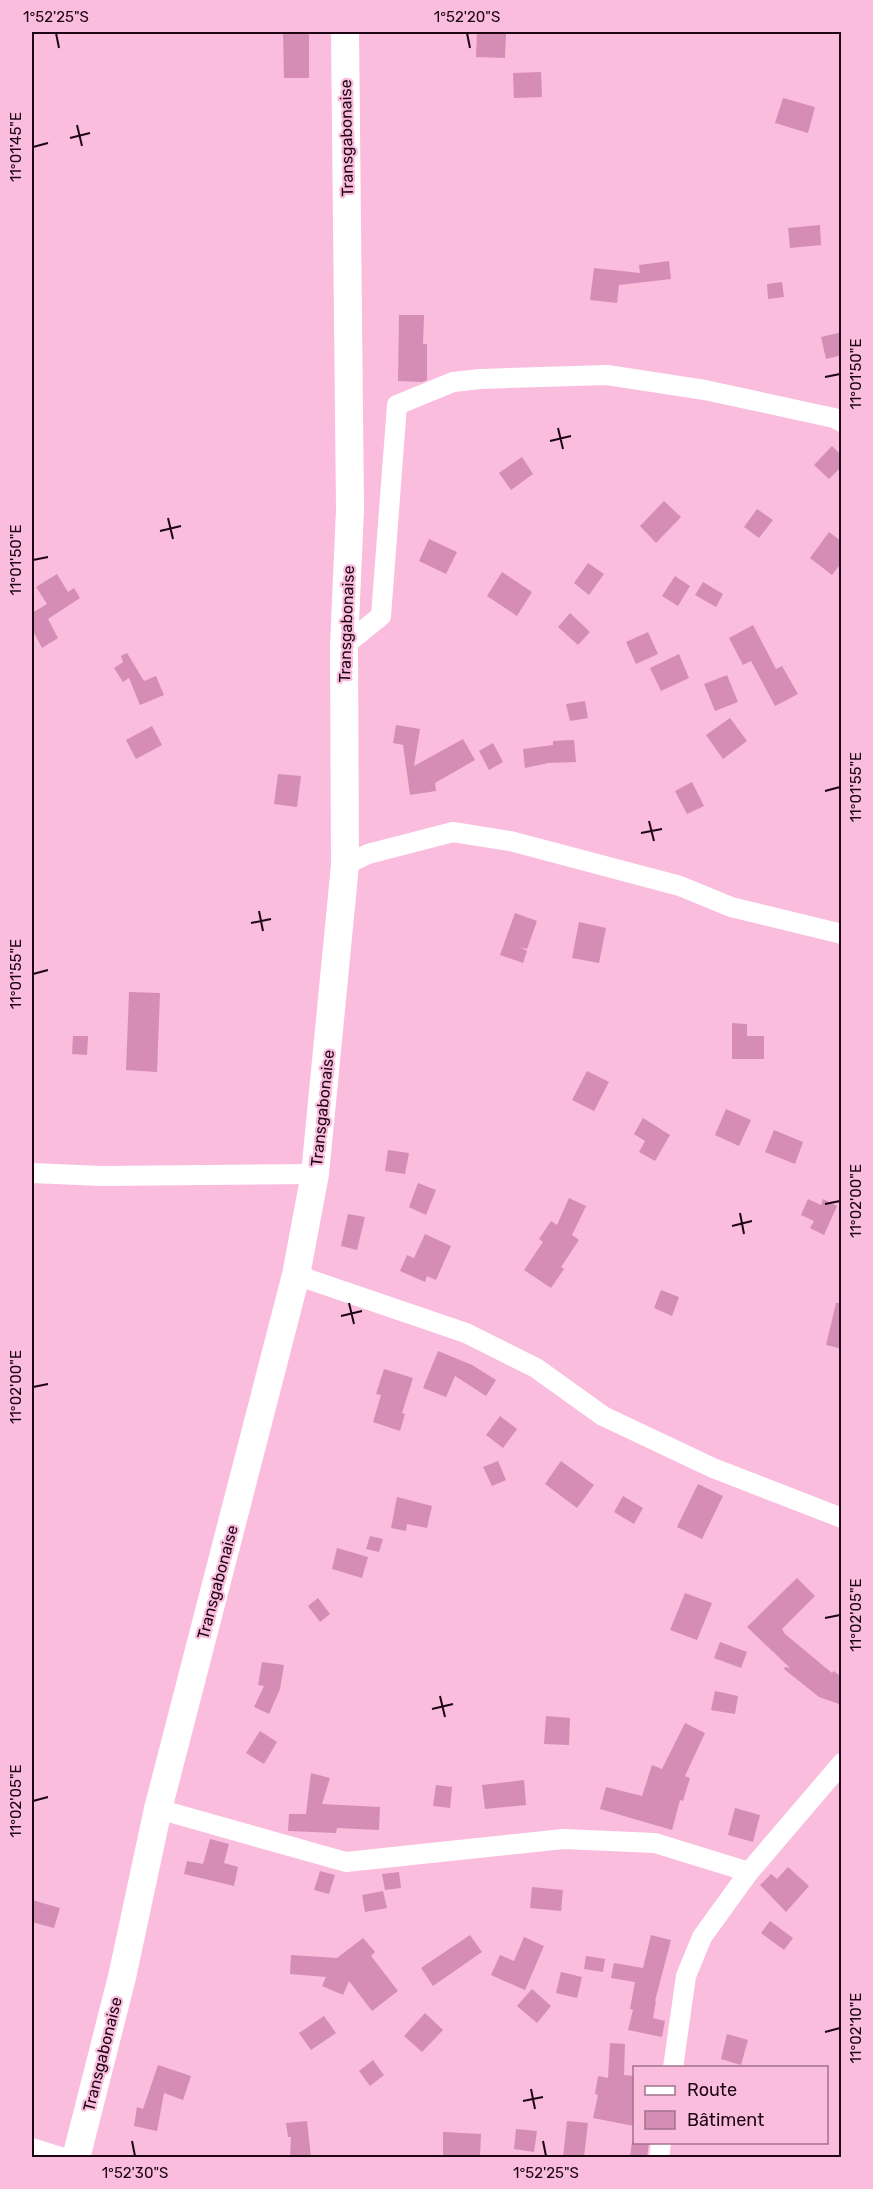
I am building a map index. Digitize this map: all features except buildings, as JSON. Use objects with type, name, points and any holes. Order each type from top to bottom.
[{"type":"highway","name":"Transgabonaise","points":[[76,2157],[122,1977],[158,1809],[296,1275],[315,1174],[345,864],[344,646],[350,509],[345,32]]},
{"type":"street","points":[[344,646],[381,616],[397,405],[453,382],[607,375],[705,390],[839,418]]},
{"type":"street","points":[[345,864],[368,854],[453,832],[510,841],[680,886],[731,907],[842,934]]},
{"type":"street","points":[[32,1173],[102,1176],[315,1174]]},
{"type":"street","points":[[296,1275],[466,1333],[536,1368],[603,1416],[713,1468],[842,1518]]},
{"type":"street","points":[[673,2066],[686,1976],[702,1937],[749,1872],[842,1763]]},
{"type":"street","points":[[158,1809],[346,1862],[563,1839],[655,1843],[749,1872]]},
{"type":"street","points":[[32,2148],[64,2157]]}]
